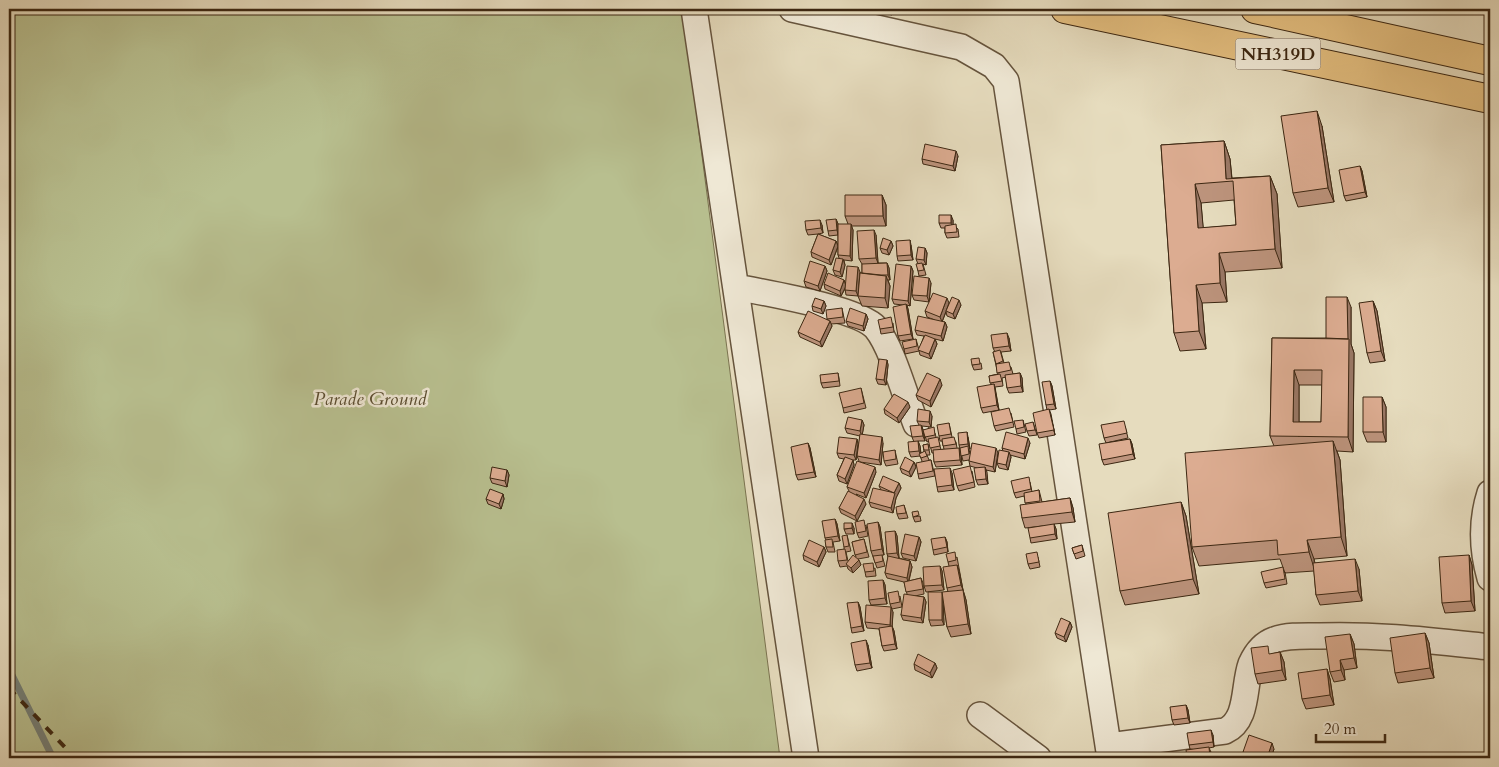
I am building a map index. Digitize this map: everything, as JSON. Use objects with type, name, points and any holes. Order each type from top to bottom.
[{"type":"highway","name":"NH319D","points":[[1065,9],[1490,100]]},
{"type":"highway","name":"NH319D","points":[[1255,9],[1490,60]]},
{"type":"street","points":[[694,9],[806,758]]},
{"type":"street","points":[[792,9],[962,47],[994,66],[1006,82],[1110,752],[1232,728],[1240,718],[1251,664],[1260,649],[1274,640],[1295,636],[1363,634],[1490,647]]},
{"type":"street","points":[[736,287],[853,315],[875,327],[888,349],[916,424]]},
{"type":"street","points":[[1490,494],[1485,509],[1483,546],[1490,578]]},
{"type":"street","points":[[980,715],[1038,758]]},
{"type":"green space","name":"Parade Ground","points":[[9,9],[683,9],[780,758],[9,758]]},
{"type":"building","points":[[1317,111],[1328,188],[1293,193],[1281,116]]},
{"type":"building","points":[[1224,141],[1226,179],[1270,176],[1275,249],[1219,253],[1220,283],[1196,285],[1199,331],[1174,333],[1161,145]],"holes":[[[1233,181],[1236,225],[1198,228],[1195,184]]]},
{"type":"building","points":[[925,144],[956,151],[953,166],[922,159]]},
{"type":"building","points":[[1360,166],[1365,192],[1344,196],[1339,170]]},
{"type":"building","points":[[845,195],[882,195],[883,216],[845,216]]},
{"type":"building","points":[[939,215],[951,215],[951,223],[939,223]]},
{"type":"building","points":[[836,219],[837,230],[828,231],[826,220]]},
{"type":"building","points":[[820,220],[821,228],[806,230],[805,221]]},
{"type":"building","points":[[838,224],[851,224],[850,256],[838,255]]},
{"type":"building","points":[[956,224],[957,232],[945,233],[945,226]]},
{"type":"building","points":[[874,230],[876,258],[859,259],[857,231]]},
{"type":"building","points":[[818,234],[836,241],[829,260],[811,252]]},
{"type":"building","points":[[883,238],[891,241],[887,250],[880,248]]},
{"type":"building","points":[[910,240],[911,255],[897,256],[896,241]]},
{"type":"building","points":[[918,247],[925,248],[924,260],[916,259]]},
{"type":"building","points":[[836,258],[843,259],[840,272],[833,270]]},
{"type":"building","points":[[810,261],[825,266],[818,286],[804,281]]},
{"type":"building","points":[[887,263],[888,275],[862,273],[862,264]]},
{"type":"building","points":[[922,263],[924,270],[918,271],[916,264]]},
{"type":"building","points":[[896,264],[911,266],[908,301],[892,299]]},
{"type":"building","points":[[847,266],[858,267],[856,291],[845,290]]},
{"type":"building","points":[[828,273],[844,280],[840,291],[824,284]]},
{"type":"building","points":[[860,273],[886,276],[885,298],[858,296]]},
{"type":"building","points":[[914,276],[929,278],[927,296],[912,295]]},
{"type":"building","points":[[933,293],[947,298],[940,317],[925,311]]},
{"type":"building","points":[[952,297],[959,300],[953,314],[946,311]]},
{"type":"building","points":[[1326,297],[1347,297],[1348,339],[1326,338]]},
{"type":"building","points":[[815,298],[824,301],[821,309],[812,306]]},
{"type":"building","points":[[1373,301],[1381,351],[1367,353],[1359,303]]},
{"type":"building","points":[[906,304],[911,334],[898,336],[893,307]]},
{"type":"building","points":[[842,308],[843,317],[827,319],[826,310]]},
{"type":"building","points":[[850,308],[866,314],[863,326],[846,321]]},
{"type":"building","points":[[808,311],[830,321],[820,342],[798,332]]},
{"type":"building","points":[[918,316],[945,322],[941,336],[915,330]]},
{"type":"building","points":[[891,317],[893,327],[880,329],[878,320]]},
{"type":"building","points":[[1007,333],[1009,346],[993,348],[991,335]]},
{"type":"building","points":[[925,335],[935,339],[929,354],[918,350]]},
{"type":"building","points":[[1272,338],[1349,339],[1348,437],[1270,436]],"holes":[[[1294,370],[1322,370],[1321,422],[1293,422]]]},
{"type":"building","points":[[916,339],[917,346],[904,349],[902,342]]},
{"type":"building","points":[[1000,350],[1003,361],[996,364],[993,352]]},
{"type":"building","points":[[979,358],[980,364],[972,365],[971,359]]},
{"type":"building","points":[[879,359],[887,360],[884,380],[876,379]]},
{"type":"building","points":[[1009,362],[1011,370],[997,373],[996,364]]},
{"type":"building","points":[[838,373],[839,381],[821,383],[820,375]]},
{"type":"building","points":[[927,373],[940,379],[930,401],[916,395]]},
{"type":"building","points":[[1020,373],[1021,386],[1007,388],[1005,375]]},
{"type":"building","points":[[1000,374],[1002,381],[990,383],[989,376]]},
{"type":"building","points":[[1050,381],[1054,404],[1046,405],[1042,382]]},
{"type":"building","points":[[994,384],[997,405],[981,408],[977,387]]},
{"type":"building","points":[[861,388],[864,403],[843,408],[839,393]]},
{"type":"building","points":[[894,394],[908,402],[897,418],[884,409]]},
{"type":"building","points":[[1363,397],[1382,397],[1383,432],[1363,432]]},
{"type":"building","points":[[1009,408],[1013,422],[994,426],[991,412]]},
{"type":"building","points":[[918,409],[930,411],[929,422],[917,421]]},
{"type":"building","points":[[1049,409],[1054,430],[1037,433],[1033,413]]},
{"type":"building","points":[[848,417],[862,420],[860,431],[845,428]]},
{"type":"building","points":[[1023,420],[1024,427],[1016,429],[1014,421]]},
{"type":"building","points":[[1124,421],[1127,433],[1104,438],[1101,425]]},
{"type":"building","points":[[1033,422],[1035,430],[1027,431],[1025,424]]},
{"type":"building","points":[[949,423],[951,434],[939,436],[937,425]]},
{"type":"building","points":[[921,425],[923,436],[912,437],[910,426]]},
{"type":"building","points":[[934,427],[935,435],[925,437],[923,430]]},
{"type":"building","points":[[967,432],[968,444],[959,445],[958,433]]},
{"type":"building","points":[[1006,432],[1028,438],[1024,454],[1002,448]]},
{"type":"building","points":[[860,434],[882,437],[879,460],[857,456]]},
{"type":"building","points":[[839,437],[857,439],[854,455],[837,453]]},
{"type":"building","points":[[938,437],[940,446],[930,448],[928,439]]},
{"type":"building","points":[[954,437],[956,444],[943,446],[942,439]]},
{"type":"building","points":[[1130,439],[1133,454],[1102,460],[1099,444]]},
{"type":"building","points":[[918,441],[919,451],[909,452],[908,442]]},
{"type":"building","points":[[1333,441],[1341,537],[1307,540],[1309,552],[1278,555],[1277,540],[1192,547],[1185,453]]},
{"type":"building","points":[[808,443],[814,472],[796,475],[791,447]]},
{"type":"building","points":[[972,443],[996,448],[993,467],[969,461]]},
{"type":"building","points":[[928,444],[929,450],[924,450],[923,445]]},
{"type":"building","points":[[968,446],[969,454],[961,456],[960,448]]},
{"type":"building","points":[[959,448],[960,460],[934,462],[933,450]]},
{"type":"building","points":[[895,450],[896,459],[884,461],[883,452]]},
{"type":"building","points":[[999,450],[1009,452],[1006,465],[997,463]]},
{"type":"building","points":[[925,451],[927,456],[921,458],[919,454]]},
{"type":"building","points":[[845,457],[853,460],[845,479],[837,475]]},
{"type":"building","points":[[905,457],[914,462],[909,472],[900,468]]},
{"type":"building","points":[[931,460],[933,471],[918,474],[916,463]]},
{"type":"building","points":[[857,461],[875,467],[864,493],[847,487]]},
{"type":"building","points":[[970,466],[974,482],[957,486],[953,470]]},
{"type":"building","points":[[492,467],[507,470],[505,481],[490,478]]},
{"type":"building","points":[[985,467],[986,479],[976,480],[974,468]]},
{"type":"building","points":[[950,468],[952,485],[937,487],[934,469]]},
{"type":"building","points":[[883,476],[899,483],[894,493],[879,486]]},
{"type":"building","points":[[1029,477],[1031,489],[1014,493],[1011,481]]},
{"type":"building","points":[[873,488],[895,493],[891,508],[869,502]]},
{"type":"building","points":[[490,489],[503,494],[499,504],[486,499]]},
{"type":"building","points":[[1039,490],[1040,501],[1025,503],[1024,493]]},
{"type":"building","points":[[848,491],[864,499],[855,516],[839,508]]},
{"type":"building","points":[[1070,498],[1072,512],[1022,518],[1020,505]]},
{"type":"building","points":[[1181,502],[1193,579],[1120,591],[1108,513]]},
{"type":"building","points":[[904,505],[906,513],[897,514],[896,507]]},
{"type":"building","points":[[918,511],[919,515],[913,517],[912,512]]},
{"type":"building","points":[[835,519],[838,536],[825,538],[822,521]]},
{"type":"building","points":[[864,520],[866,531],[857,533],[855,522]]},
{"type":"building","points":[[878,522],[882,549],[871,551],[867,524]]},
{"type":"building","points":[[844,523],[852,523],[852,528],[844,529]]},
{"type":"building","points":[[1054,524],[1055,534],[1030,538],[1028,528]]},
{"type":"building","points":[[895,531],[897,553],[887,554],[885,532]]},
{"type":"building","points":[[905,534],[919,537],[914,556],[901,553]]},
{"type":"building","points":[[847,535],[849,546],[844,547],[842,536]]},
{"type":"building","points":[[945,537],[947,547],[933,550],[931,539]]},
{"type":"building","points":[[832,539],[833,547],[826,547],[825,540]]},
{"type":"building","points":[[864,539],[867,552],[855,555],[852,542]]},
{"type":"building","points":[[809,540],[824,547],[817,562],[803,555]]},
{"type":"building","points":[[1082,545],[1083,551],[1074,554],[1072,548]]},
{"type":"building","points":[[845,549],[847,560],[838,561],[837,550]]},
{"type":"building","points":[[955,552],[956,560],[948,562],[946,554]]},
{"type":"building","points":[[1037,552],[1039,562],[1028,564],[1026,554]]},
{"type":"building","points":[[853,555],[859,560],[851,568],[846,564]]},
{"type":"building","points":[[882,555],[883,561],[875,563],[873,556]]},
{"type":"building","points":[[1469,555],[1471,601],[1442,603],[1439,557]]},
{"type":"building","points":[[888,556],[910,561],[907,578],[885,573]]},
{"type":"building","points":[[1355,559],[1358,591],[1316,595],[1313,563]]},
{"type":"building","points":[[873,563],[874,571],[865,572],[863,564]]},
{"type":"building","points":[[957,565],[961,585],[947,588],[943,567]]},
{"type":"building","points":[[940,566],[942,585],[924,586],[923,567]]},
{"type":"building","points":[[1283,567],[1285,579],[1264,583],[1261,572]]},
{"type":"building","points":[[921,578],[923,589],[906,592],[904,582]]},
{"type":"building","points":[[883,580],[885,598],[869,600],[868,581]]},
{"type":"building","points":[[963,590],[968,624],[947,627],[942,592]]},
{"type":"building","points":[[898,591],[900,602],[890,604],[888,593]]},
{"type":"building","points":[[928,592],[942,592],[942,620],[929,620]]},
{"type":"building","points":[[904,594],[924,597],[921,618],[901,615]]},
{"type":"building","points":[[858,602],[862,626],[851,628],[847,603]]},
{"type":"building","points":[[866,605],[891,607],[890,625],[865,622]]},
{"type":"building","points":[[1061,618],[1070,622],[1064,637],[1055,633]]},
{"type":"building","points":[[892,626],[895,644],[882,646],[879,628]]},
{"type":"building","points":[[1425,633],[1430,668],[1395,673],[1390,638]]},
{"type":"building","points":[[1350,634],[1354,658],[1340,660],[1341,670],[1330,672],[1325,637]]},
{"type":"building","points":[[866,640],[870,663],[855,665],[851,643]]},
{"type":"building","points":[[1268,646],[1269,654],[1280,652],[1282,670],[1255,674],[1251,648]]},
{"type":"building","points":[[918,654],[935,663],[930,673],[914,664]]},
{"type":"building","points":[[1327,669],[1330,695],[1302,699],[1298,673]]},
{"type":"building","points":[[1186,705],[1188,718],[1172,720],[1170,707]]},
{"type":"building","points":[[9,717],[12,733],[9,733]]},
{"type":"building","points":[[1211,730],[1213,742],[1189,745],[1187,733]]},
{"type":"building","points":[[1249,735],[1272,743],[1267,758],[1243,752]]},
{"type":"building","points":[[1209,747],[1210,758],[1187,758],[1186,750]]},
{"type":"building","points":[[12,750],[17,758],[9,758],[9,752]]},
{"type":"waterway","points":[[9,669],[53,758]]},
{"type":"railway","points":[[9,688],[75,758]]}]
